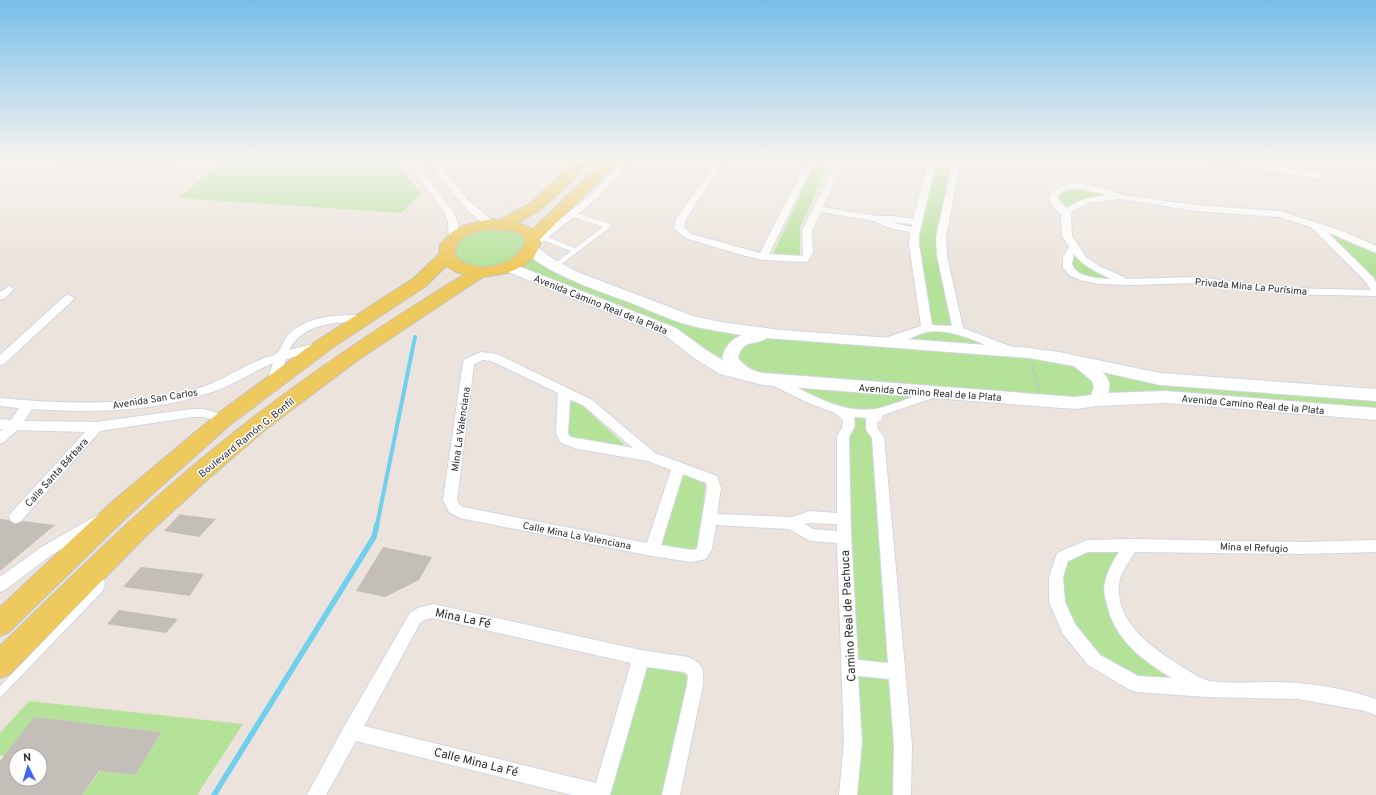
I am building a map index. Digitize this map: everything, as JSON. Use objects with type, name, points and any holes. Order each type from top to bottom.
[{"type":"main road","points":[[0,624],[121,508],[224,419],[325,344],[368,318],[420,282],[447,256],[448,245],[454,238],[471,228],[498,224],[536,206],[548,195]]},
{"type":"main road","points":[[447,256],[456,266],[467,270],[480,272],[494,271],[520,262],[529,254],[535,243],[580,195]]},
{"type":"main road","points":[[498,224],[522,229],[527,232],[535,243]]},
{"type":"main road","name":"Avenida Camino Real de la Plata","points":[[535,243],[555,266],[570,274],[689,320],[721,327],[781,335],[1029,353],[1076,361],[1160,379],[1376,395]]},
{"type":"main road","name":"Avenida Camino Real de la Plata","points":[[508,267],[671,332],[700,354],[726,370],[749,377],[774,381],[1075,403],[1097,400],[1166,397],[1376,414]]},
{"type":"main road","name":"Boulevard Ramón G. Bonfil","points":[[9,664],[84,580],[229,448],[317,380],[428,304],[480,272]]},
{"type":"main road","points":[[749,377],[737,368],[730,358],[732,350],[741,340],[756,336],[781,335]]},
{"type":"main road","points":[[1076,361],[1092,371],[1099,378],[1102,387],[1097,400]]},
{"type":"street","points":[[436,195],[449,213],[454,238]]},
{"type":"street","points":[[459,195],[477,215],[498,224]]},
{"type":"street","points":[[535,243],[597,195]]},
{"type":"street","points":[[697,195],[681,219],[680,228],[688,236],[763,257],[805,259],[808,253],[807,231],[824,195]]},
{"type":"street","points":[[763,257],[794,195]]},
{"type":"street","points":[[924,195],[916,226],[914,244],[926,322]]},
{"type":"street","points":[[949,195],[941,237],[942,256],[954,315],[959,318],[960,325],[958,328]]},
{"type":"street","points":[[1054,195],[1052,197],[1056,204],[1066,214],[1069,210],[1086,201],[1122,197]]},
{"type":"street","points":[[1116,195],[1196,208],[1280,214],[1312,223],[1342,234],[1376,250]]},
{"type":"street","points":[[817,209],[876,220],[894,219],[916,226]]},
{"type":"street","name":"Privada Mina La Purísima","points":[[1066,214],[1067,236],[1073,248],[1083,260],[1094,268],[1125,282]]},
{"type":"street","points":[[1312,223],[1369,279],[1376,290]]},
{"type":"street","name":"Privada Mina La Purísima","points":[[1073,248],[1066,257],[1066,263],[1073,273],[1084,278],[1125,282],[1196,280],[1255,288],[1376,293]]},
{"type":"street","points":[[0,297],[10,289]]},
{"type":"street","points":[[0,361],[69,298]]},
{"type":"street","points":[[273,382],[281,356],[291,339],[299,331],[310,324],[328,320],[368,318]]},
{"type":"street","points":[[886,342],[926,322],[958,328],[1011,351]]},
{"type":"street","name":"Avenida San Carlos","points":[[0,402],[74,408],[106,406],[162,399],[202,391],[281,356],[325,344]]},
{"type":"street","name":"Mina La Valenciana","points":[[454,508],[450,500],[469,362],[481,356],[493,357],[564,391]]},
{"type":"street","points":[[774,381],[839,409],[852,413],[876,413],[934,393]]},
{"type":"street","points":[[192,413],[202,391]]},
{"type":"street","points":[[650,456],[588,403],[564,391],[562,433],[565,440],[578,444],[650,456],[678,468],[705,476],[712,480],[714,488],[709,519],[792,523],[810,517],[844,519]]},
{"type":"street","points":[[154,418],[162,399]]},
{"type":"street","points":[[0,439],[14,425],[28,405]]},
{"type":"street","name":"Camino Real de Pachuca","points":[[839,409],[842,418],[843,436],[844,519],[854,742],[848,795]]},
{"type":"street","name":"Avenida San Carlos","points":[[0,424],[96,427],[192,413],[204,413],[224,419]]},
{"type":"street","points":[[876,413],[871,420],[871,426],[872,430],[878,437],[903,745],[902,795]]},
{"type":"street","name":"Calle Santa Bárbara","points":[[16,517],[96,427]]},
{"type":"street","points":[[652,550],[678,468]]},
{"type":"street","points":[[0,585],[45,552],[81,529],[121,508]]},
{"type":"street","name":"Calle Mina La Valenciana","points":[[454,508],[460,512],[652,550],[691,556],[700,555],[705,549],[709,519]]},
{"type":"street","points":[[792,523],[810,535],[845,538]]},
{"type":"street","name":"Mina el Refugio","points":[[1376,546],[1303,548],[1132,545],[1087,546],[1062,557],[1056,577],[1057,602],[1069,629],[1094,660],[1136,684],[1207,689],[1298,691],[1365,703],[1376,707]]},
{"type":"street","name":"Mina el Refugio","points":[[1132,545],[1120,563],[1112,584],[1114,610],[1132,639],[1158,662],[1207,689]]},
{"type":"street","name":"Mina La Fé","points":[[316,795],[415,618],[423,613],[433,611],[641,658],[688,665],[696,672],[695,685],[671,795]]},
{"type":"street","points":[[601,794],[641,658]]},
{"type":"street","points":[[850,667],[897,672]]},
{"type":"street","name":"Calle Mina La Fé","points":[[351,732],[601,794]]},
{"type":"lane","points":[[555,266],[574,250],[608,226],[572,214]]},
{"type":"lane","points":[[535,243],[574,250]]},
{"type":"lane","points":[[0,692],[9,664]]},
{"type":"path","points":[[1029,353],[1042,401]]},
{"type":"green space","points":[[182,195],[420,195],[401,213],[179,198]]},
{"type":"green space","points":[[800,195],[815,195],[800,228],[800,256],[773,254]]},
{"type":"green space","points":[[925,195],[949,195],[941,237],[958,330],[1011,351],[1118,371],[1376,395],[1376,414],[1166,397],[1097,400],[935,393],[877,413],[902,795],[848,795],[843,424],[839,409],[817,397],[783,383],[740,370],[671,332],[508,267],[494,271],[456,266],[448,245],[465,231],[518,227],[547,261],[689,320],[886,342],[927,328],[914,244]]},
{"type":"green space","points":[[1057,195],[1115,195],[1122,197],[1086,201],[1069,210],[1056,204]]},
{"type":"green space","points":[[1313,223],[1376,250],[1376,290]]},
{"type":"green space","points":[[1073,248],[1083,259],[1125,282],[1099,281],[1073,273],[1066,257]]},
{"type":"green space","points":[[577,401],[624,444],[620,446],[567,438],[566,405]]},
{"type":"green space","points":[[681,471],[706,480],[698,551],[657,545]]},
{"type":"green space","points":[[1132,545],[1112,584],[1132,639],[1207,689],[1136,684],[1094,660],[1057,602],[1062,557],[1087,546]]},
{"type":"green space","points":[[647,664],[689,675],[661,795],[610,795]]},
{"type":"green space","points":[[29,701],[243,724],[197,795],[82,795],[100,771],[135,775],[162,732],[34,717],[12,747],[8,747],[8,752],[5,756],[0,755],[0,733]]},
{"type":"building","points":[[180,514],[216,519],[199,537],[164,531]]},
{"type":"building","points":[[0,519],[9,520],[15,524],[23,521],[55,525],[0,571]]},
{"type":"building","points":[[383,547],[432,557],[419,580],[385,597],[356,591]]},
{"type":"building","points":[[141,567],[204,574],[190,596],[123,587]]},
{"type":"building","points":[[119,610],[178,619],[166,633],[107,624]]},
{"type":"building","points":[[34,717],[162,732],[135,775],[99,771],[82,795],[0,795],[0,761],[8,751],[8,787],[48,787],[48,747],[11,747]]},
{"type":"waterway","points":[[377,525],[415,337]]},
{"type":"waterway","points":[[214,795],[374,537],[377,524]]}]
